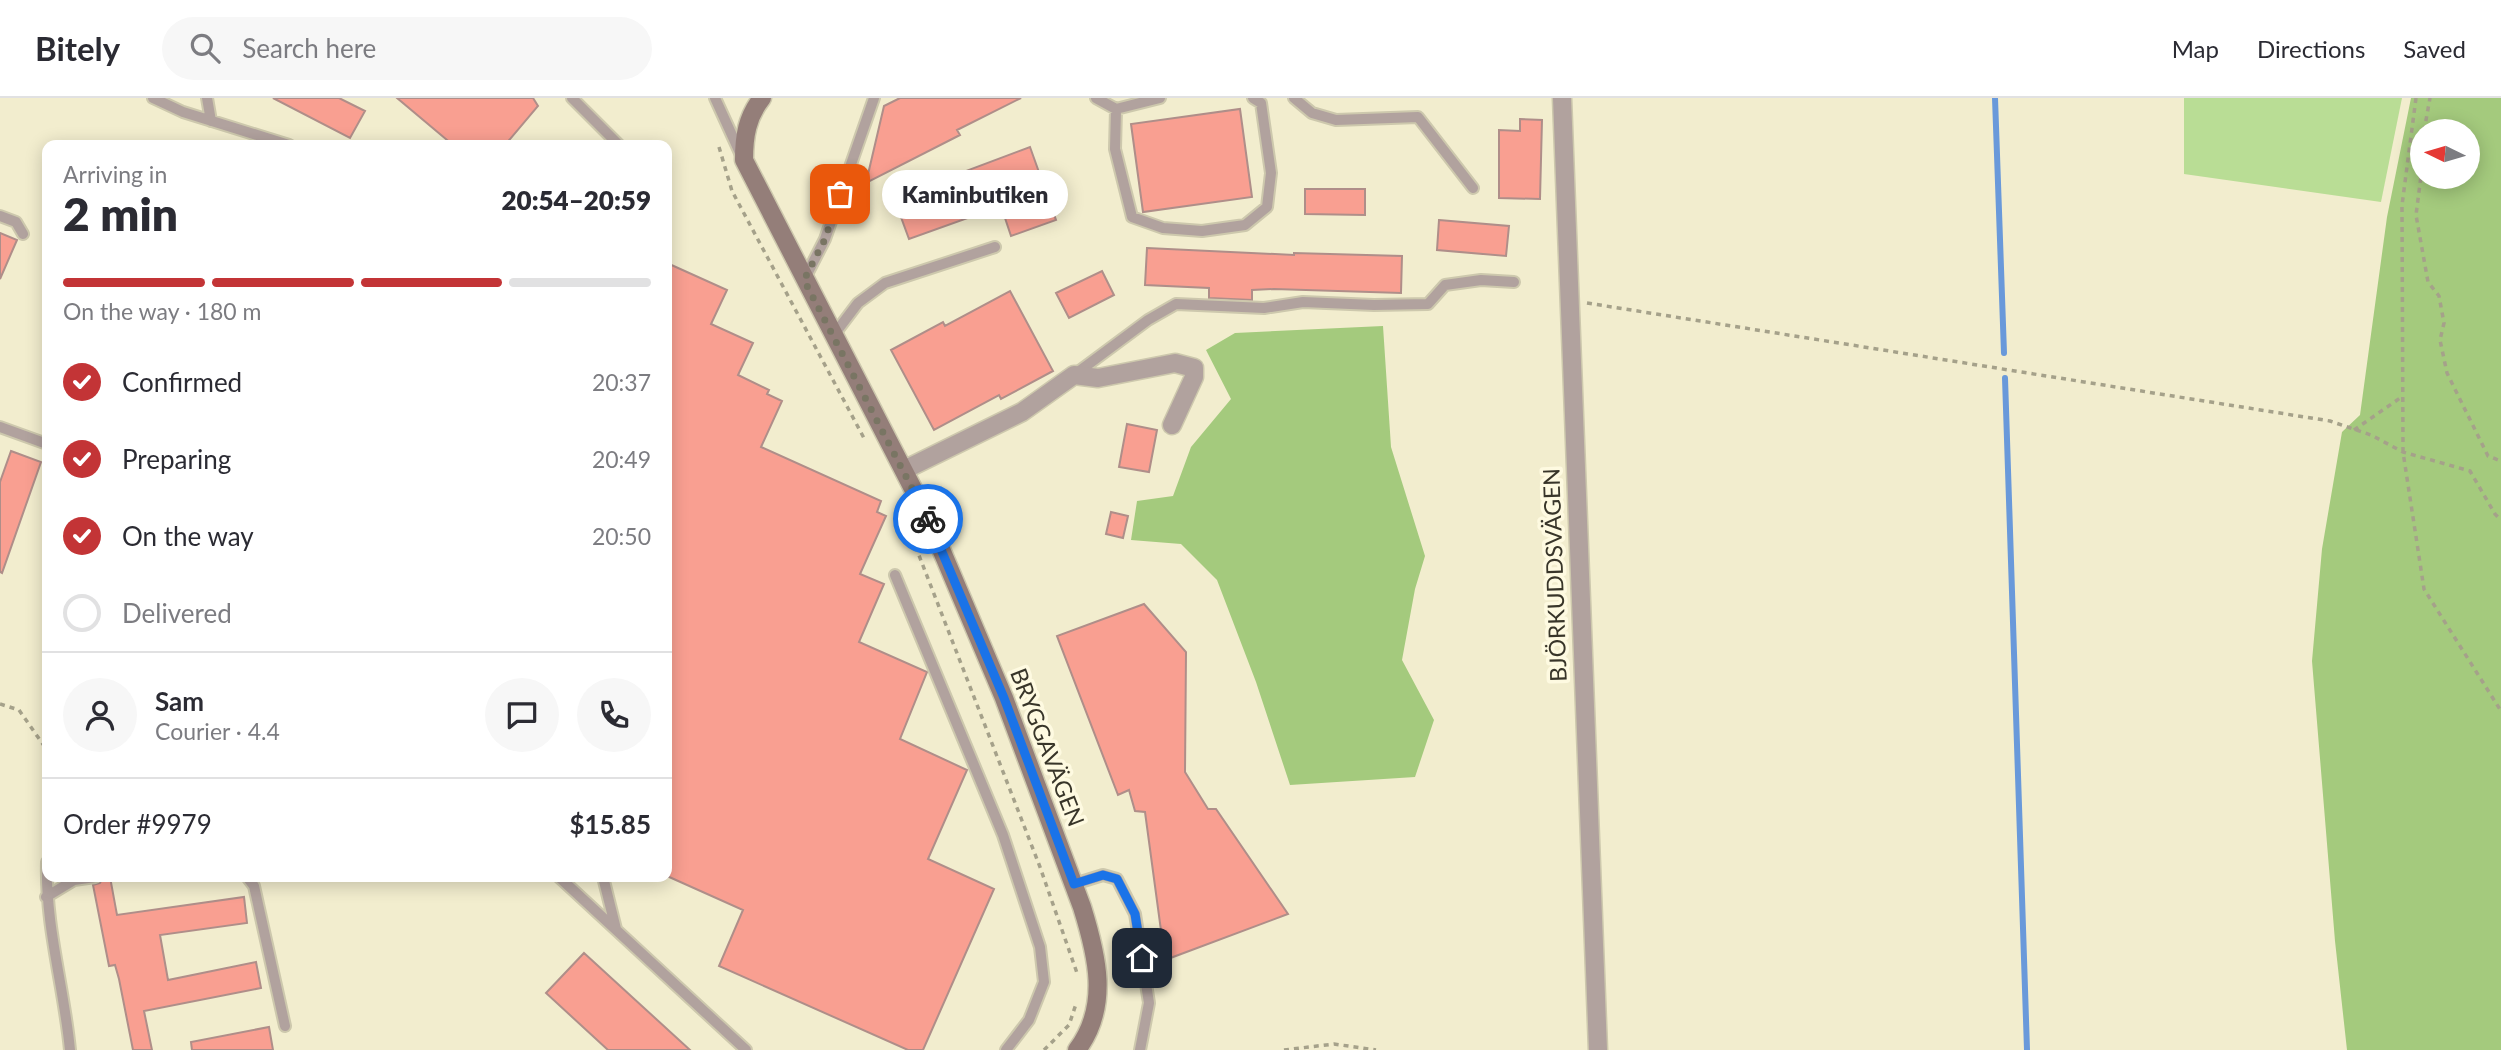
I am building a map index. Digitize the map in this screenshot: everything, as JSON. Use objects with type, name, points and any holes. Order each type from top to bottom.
[{"type":"main road","points":[[744,160],[748,123],[762,98]]},
{"type":"main road","name":"BRYGGAVÄGEN","points":[[744,160],[926,516],[1004,698],[1074,884],[1092,940],[1099,975],[1097,1006],[1092,1025],[1077,1050]]},
{"type":"street","name":"BJÖRKUDDSVÄGEN","points":[[1562,98],[1598,1050]]},
{"type":"street","points":[[904,470],[1022,412],[1074,376],[1098,378],[1175,363],[1194,368],[1194,377],[1172,425]]},
{"type":"lane","points":[[153,98],[211,121],[273,140]]},
{"type":"lane","points":[[207,98],[211,121]]},
{"type":"lane","points":[[572,98],[614,140]]},
{"type":"lane","name":"BRYGGAVÄGEN","points":[[715,98],[744,160]]},
{"type":"lane","points":[[804,280],[825,239],[874,98]]},
{"type":"lane","points":[[1096,98],[1116,109],[1160,98]]},
{"type":"lane","points":[[1294,98],[1312,113],[1336,120],[1418,117],[1473,188]]},
{"type":"lane","points":[[1116,109],[1115,149],[1132,217],[1163,228],[1202,231],[1244,225],[1266,207],[1271,173],[1258,100]]},
{"type":"lane","points":[[0,216],[16,222],[23,234]]},
{"type":"lane","points":[[833,336],[858,303],[885,283],[995,247]]},
{"type":"lane","points":[[1074,376],[1148,320],[1176,304],[1264,308],[1303,302],[1428,304],[1445,285],[1480,281],[1514,282]]},
{"type":"lane","points":[[0,427],[42,442]]},
{"type":"lane","points":[[895,575],[1003,835],[1040,947],[1044,982],[1029,1020],[1006,1050]]},
{"type":"lane","points":[[1074,884],[1103,875],[1117,879],[1135,914],[1149,1003],[1140,1050]]},
{"type":"lane","points":[[46,882],[46,897],[65,1004],[70,1050]]},
{"type":"lane","points":[[46,897],[71,882]]},
{"type":"lane","points":[[251,882],[254,886],[285,1026]]},
{"type":"lane","points":[[564,882],[746,1050]]},
{"type":"lane","points":[[604,882],[616,929]]},
{"type":"path","points":[[2416,98],[2402,205],[2403,452],[2424,589],[2501,711]]},
{"type":"path","points":[[2426,119],[2430,98]]},
{"type":"path","points":[[2419,189],[2416,215],[2428,282],[2439,296],[2444,323],[2440,340],[2447,373],[2488,456],[2501,461]]},
{"type":"path","points":[[1568,300],[2330,421],[2403,452],[2470,471],[2501,520]]},
{"type":"path","points":[[2354,430],[2403,396]]},
{"type":"path","points":[[0,704],[19,710],[42,743]]},
{"type":"path","points":[[1284,1050],[1334,1044],[1376,1050]]},
{"type":"green space","points":[[2184,98],[2402,98],[2381,202],[2184,174]]},
{"type":"green space","points":[[2411,98],[2501,98],[2501,1050],[2347,1050],[2335,941],[2312,661],[2322,549],[2342,432],[2360,415],[2387,217]]},
{"type":"green space","points":[[1383,326],[1391,447],[1425,556],[1415,589],[1402,660],[1434,720],[1415,777],[1290,785],[1256,682],[1217,580],[1181,544],[1131,540],[1137,501],[1173,496],[1191,447],[1231,399],[1206,350],[1235,333]]},
{"type":"building","points":[[273,98],[339,98],[365,111],[350,138]]},
{"type":"building","points":[[397,98],[533,98],[538,106],[509,140],[447,140]]},
{"type":"building","points":[[900,98],[1021,98],[957,130],[960,135],[866,183],[884,106]]},
{"type":"building","points":[[1240,109],[1252,197],[1143,212],[1131,124]]},
{"type":"building","points":[[1520,119],[1542,120],[1540,199],[1499,198],[1499,130],[1520,131]]},
{"type":"building","points":[[1030,147],[1056,220],[1011,236],[1001,206],[909,239],[894,198]]},
{"type":"building","points":[[1305,189],[1365,189],[1365,215],[1305,214]]},
{"type":"building","points":[[1439,220],[1509,226],[1506,256],[1437,250]]},
{"type":"building","points":[[0,233],[17,240],[0,279]]},
{"type":"building","points":[[1147,248],[1294,255],[1402,256],[1401,293],[1274,289],[1252,290],[1252,300],[1209,298],[1209,288],[1145,285]]},
{"type":"building","points":[[672,265],[727,290],[711,324],[753,343],[738,375],[769,390],[767,394],[782,401],[761,447],[881,501],[877,512],[886,516],[860,574],[884,584],[859,642],[927,672],[900,739],[967,770],[928,859],[994,889],[923,1050],[908,1050],[719,966],[743,910],[672,878]]},
{"type":"building","points":[[1102,271],[1114,295],[1069,318],[1056,293]]},
{"type":"building","points":[[1010,291],[1053,371],[1001,399],[999,395],[934,430],[891,350],[943,322],[945,326]]},
{"type":"building","points":[[1127,424],[1157,430],[1149,472],[1119,467]]},
{"type":"building","points":[[11,451],[41,462],[2,573],[0,482]]},
{"type":"building","points":[[1111,512],[1128,516],[1123,538],[1106,534]]},
{"type":"building","points":[[1144,604],[1186,652],[1185,772],[1208,809],[1216,809],[1288,914],[1165,960],[1145,812],[1135,811],[1129,790],[1118,795],[1057,636]]},
{"type":"building","points":[[111,882],[117,915],[244,897],[247,923],[160,935],[168,980],[256,962],[261,988],[144,1011],[152,1050],[133,1050],[115,965],[109,966],[93,885]]},
{"type":"building","points":[[584,953],[690,1050],[608,1050],[546,993]]},
{"type":"building","points":[[269,1027],[273,1050],[192,1050],[191,1042]]},
{"type":"waterway","points":[[1995,98],[2004,353]]},
{"type":"waterway","points":[[2005,378],[2027,1050]]},
{"type":"way so far","points":[[840,194],[825,239],[804,280],[928,519]]},
{"type":"place","name":"Kaminbutiken","points":[[840,194]]},
{"type":"route","points":[[928,519],[1004,698],[1074,884],[1103,875],[1117,879],[1135,914],[1142,958]]}]
